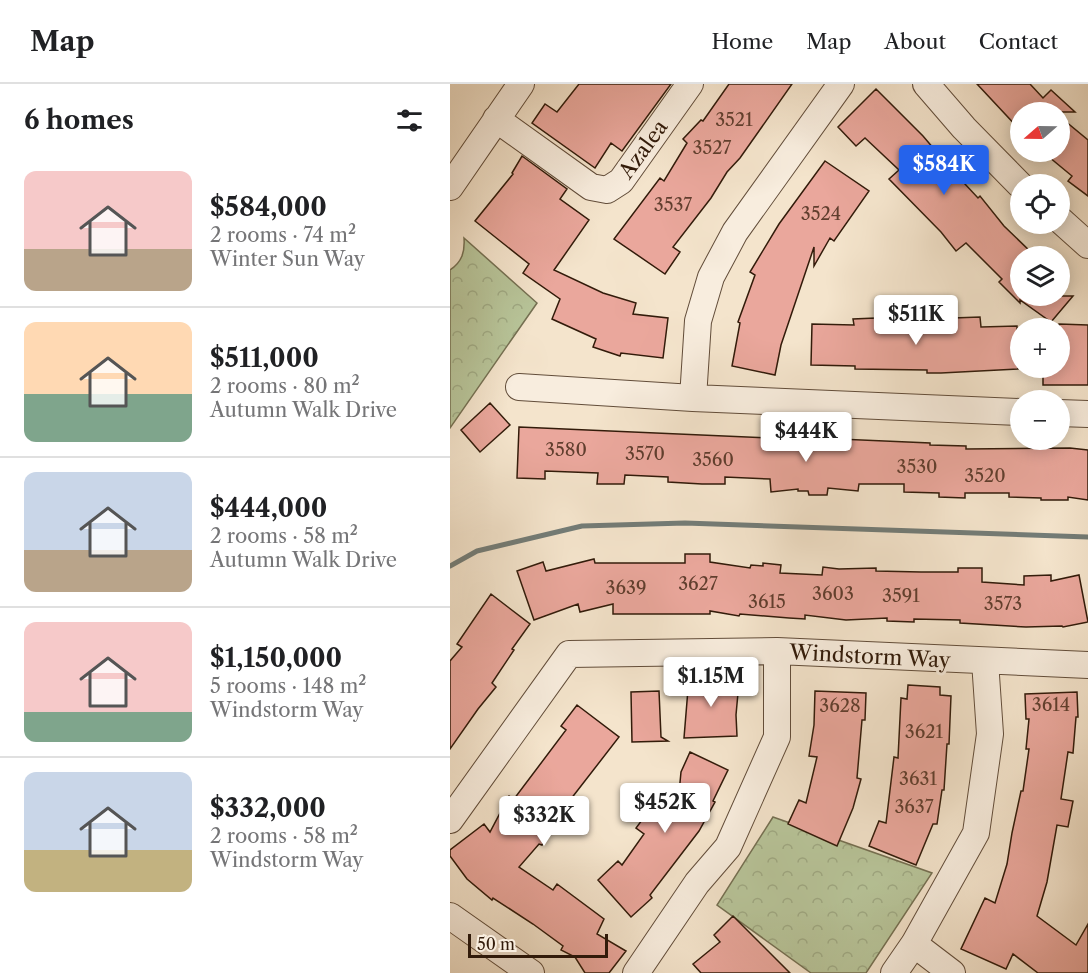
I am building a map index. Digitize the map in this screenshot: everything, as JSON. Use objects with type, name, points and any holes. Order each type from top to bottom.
[{"type":"street","points":[[450,187],[521,84]]},
{"type":"street","name":"Azalea","points":[[496,119],[591,188],[607,190],[621,181],[690,84]]},
{"type":"street","points":[[693,398],[698,321],[711,277],[735,232],[841,84]]},
{"type":"street","points":[[926,84],[964,128],[1010,175]]},
{"type":"street","points":[[1070,229],[1088,245]]},
{"type":"street","points":[[519,387],[693,398],[1010,412]]},
{"type":"street","points":[[1070,413],[1088,414]]},
{"type":"street","points":[[636,973],[697,883],[728,847],[777,737],[777,651]]},
{"type":"street","name":"Windstorm Way","points":[[450,820],[569,654],[777,651],[1088,665]]},
{"type":"street","points":[[894,973],[914,944],[976,833],[990,734],[985,661]]},
{"type":"street","points":[[450,916],[531,973]]},
{"type":"street","points":[[914,944],[952,973]]},
{"type":"green space","points":[[464,238],[537,303],[450,428],[450,270],[462,256]]},
{"type":"green space","points":[[773,817],[932,873],[866,973],[811,973],[717,905]]},
{"type":"building","points":[[579,84],[671,84],[622,151],[611,143],[595,168],[532,123],[545,104],[557,112]]},
{"type":"building","points":[[729,84],[792,84],[673,247],[680,252],[665,274],[614,239],[660,178],[664,181],[687,143],[683,139],[701,120],[703,121]]},
{"type":"building","points":[[977,84],[1030,84],[1043,98],[1051,90],[1064,102],[1010,102],[1010,119]]},
{"type":"building","points":[[876,89],[923,136],[978,198],[980,196],[1010,234],[1025,246],[1010,246],[1010,293],[999,282],[1002,279],[966,243],[956,251],[941,232],[889,179],[899,170],[865,138],[856,146],[838,127]]},
{"type":"building","points":[[1070,125],[1088,140],[1088,196],[1070,182],[1072,176],[1055,162],[1070,162]]},
{"type":"building","points":[[522,156],[567,189],[560,199],[589,220],[554,270],[603,293],[636,303],[633,314],[668,318],[663,358],[621,353],[620,356],[593,347],[596,339],[552,319],[560,299],[523,273],[529,264],[475,221],[513,174]]},
{"type":"building","points":[[825,161],[869,191],[834,241],[830,238],[814,266],[814,247],[781,345],[775,375],[732,366],[740,323],[738,322],[755,275],[750,272],[779,224]]},
{"type":"building","points":[[1028,306],[1065,306],[1054,318],[1045,318]]},
{"type":"building","points":[[980,317],[981,327],[1010,326],[1010,369],[927,373],[927,370],[855,369],[855,366],[811,365],[812,324],[854,325],[853,319],[876,318],[914,320],[913,328],[954,331],[953,318]]},
{"type":"building","points":[[1070,324],[1088,325],[1088,385],[1043,385],[1043,378],[1070,378]]},
{"type":"building","points":[[490,403],[510,425],[480,452],[461,430]]},
{"type":"building","points":[[519,427],[768,438],[792,436],[793,441],[839,443],[839,439],[930,443],[930,445],[966,446],[966,449],[1070,450],[1070,448],[1088,450],[1088,500],[1068,497],[1068,500],[1041,500],[1041,498],[1009,497],[1009,493],[965,493],[965,498],[939,497],[939,493],[904,492],[904,484],[859,484],[858,491],[828,488],[827,495],[809,495],[808,491],[798,491],[798,489],[771,492],[770,479],[725,477],[725,484],[668,482],[668,477],[625,475],[624,484],[597,484],[598,473],[545,471],[545,479],[517,478]]},
{"type":"building","points":[[685,554],[710,554],[710,562],[750,568],[751,565],[763,566],[763,563],[781,565],[780,573],[822,575],[823,567],[921,572],[958,572],[958,568],[982,568],[982,582],[1024,585],[1024,576],[1051,575],[1051,581],[1079,575],[1088,622],[1063,627],[1026,627],[960,623],[960,620],[914,619],[914,622],[887,621],[887,618],[846,620],[805,615],[805,619],[740,614],[739,616],[710,611],[710,614],[613,614],[613,604],[580,612],[578,604],[534,620],[517,571],[543,562],[546,571],[594,559],[595,563],[685,563]]},
{"type":"building","points":[[491,594],[530,624],[492,683],[496,687],[450,749],[450,661],[462,647],[457,644]]},
{"type":"building","points":[[689,677],[739,682],[737,736],[684,738]]},
{"type":"building","points":[[908,685],[940,687],[940,695],[951,696],[944,790],[942,790],[937,824],[933,824],[916,865],[869,846],[879,821],[886,823],[894,757],[898,758],[901,698],[907,699]]},
{"type":"building","points":[[659,691],[661,737],[668,741],[632,742],[631,692]]},
{"type":"building","points":[[815,691],[866,693],[865,720],[862,720],[857,778],[861,779],[853,808],[837,846],[788,824],[799,800],[806,803],[817,757],[809,756],[814,725]]},
{"type":"building","points":[[1077,692],[1078,717],[1076,717],[1073,753],[1068,752],[1061,799],[1073,801],[1068,827],[1057,825],[1047,882],[1037,916],[1076,945],[1088,924],[1088,973],[1038,973],[1013,954],[1006,969],[961,949],[985,898],[995,903],[1007,864],[1021,791],[1023,791],[1029,749],[1026,749],[1029,719],[1026,719],[1025,694]]},
{"type":"building","points":[[577,705],[619,737],[567,804],[565,803],[542,845],[539,844],[519,867],[553,890],[557,884],[604,919],[597,934],[626,951],[609,973],[585,973],[575,957],[561,950],[563,946],[493,898],[492,900],[467,879],[450,856],[450,850],[484,824],[490,832],[509,796],[514,799],[566,730],[561,726]]},
{"type":"building","points":[[690,752],[728,770],[713,801],[715,802],[699,831],[650,895],[652,898],[631,917],[598,880],[618,861],[622,865],[644,834],[636,828],[662,793],[679,793],[681,772]]},
{"type":"building","points":[[733,916],[790,973],[701,973],[693,964],[720,942],[714,935]]},
{"type":"waterway","points":[[450,566],[477,551],[582,526],[685,523],[1088,537]]}]
